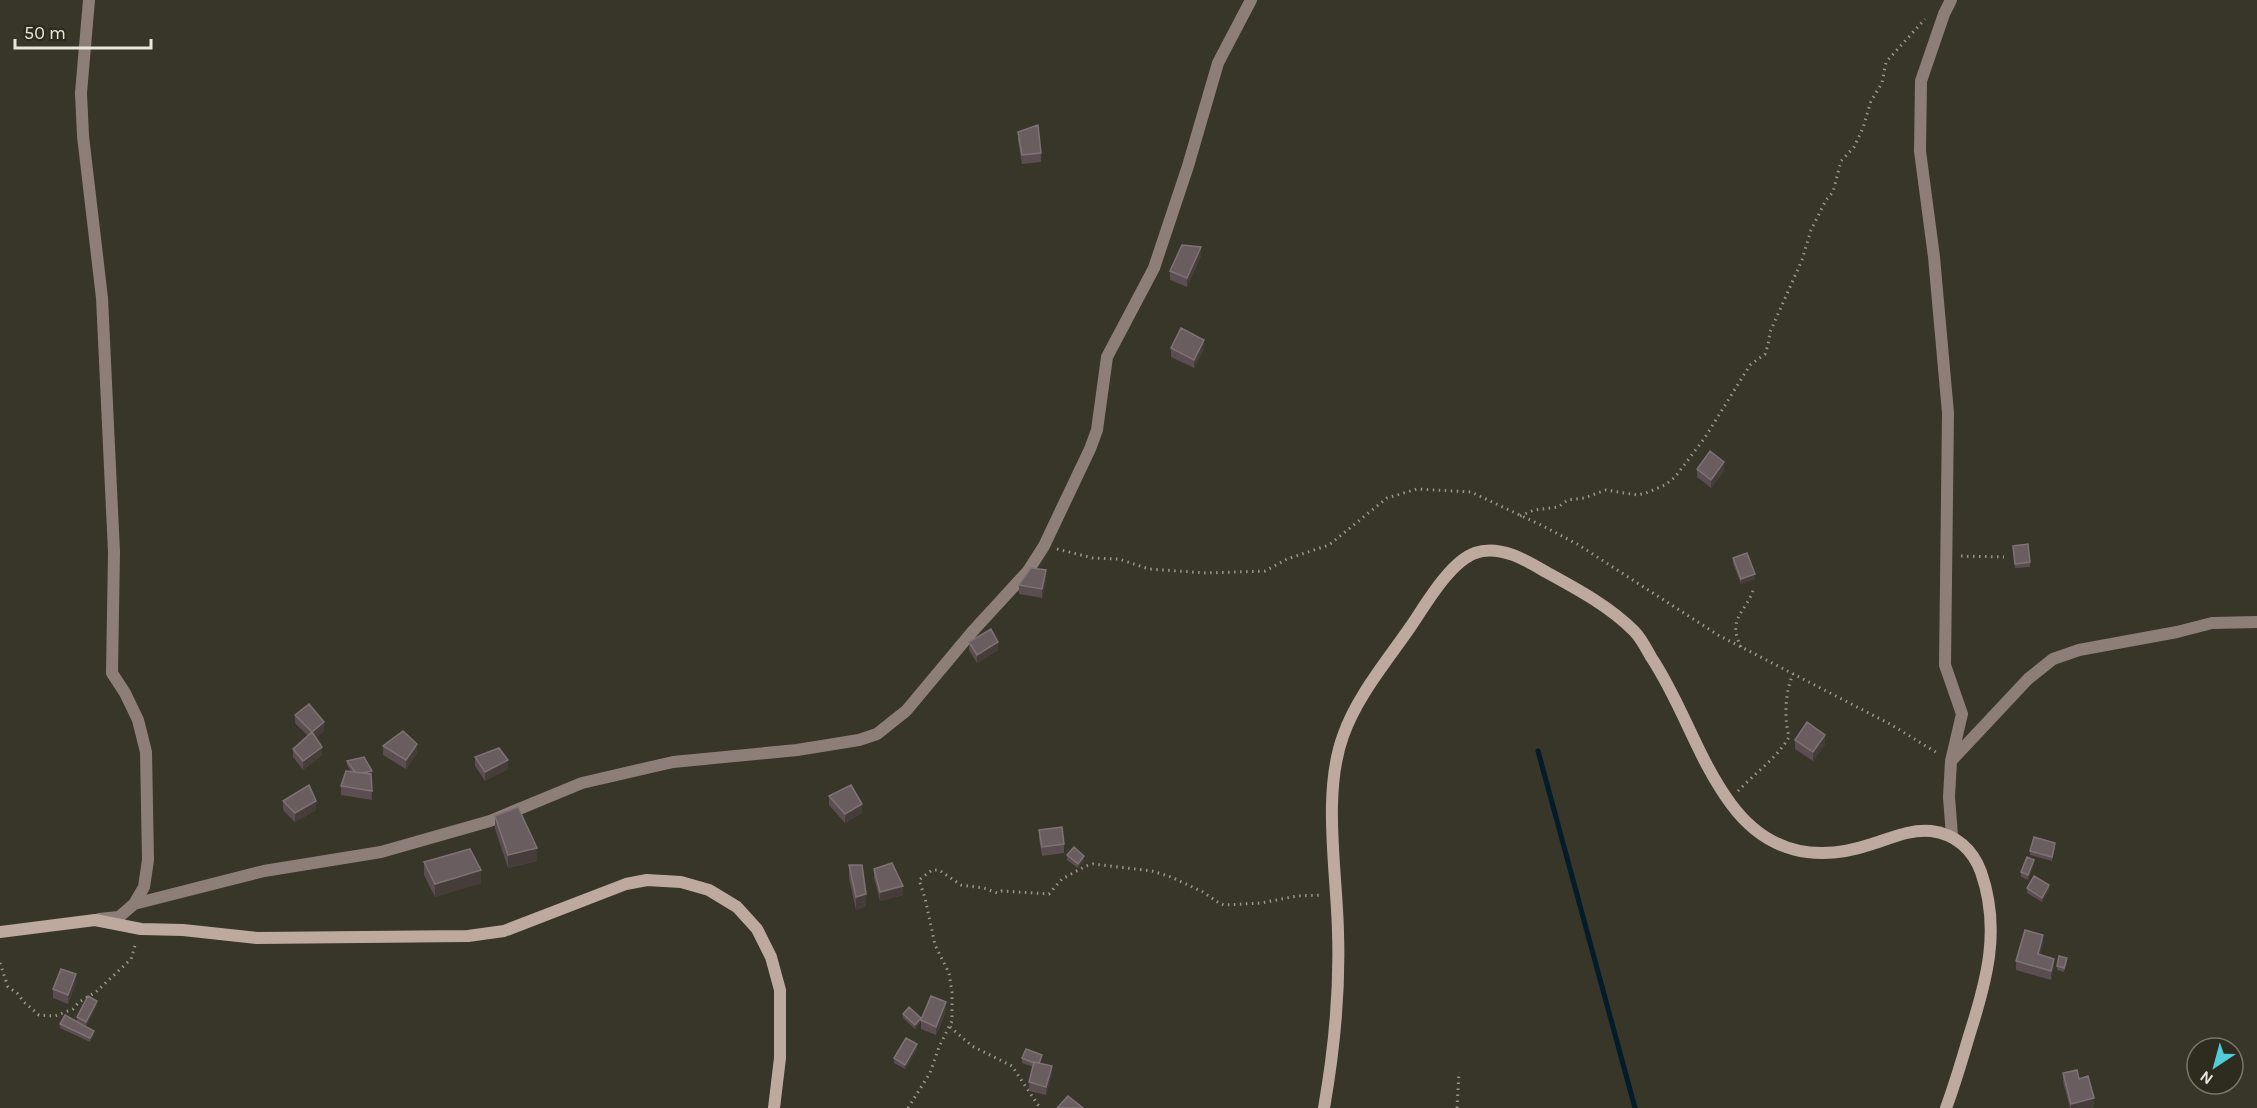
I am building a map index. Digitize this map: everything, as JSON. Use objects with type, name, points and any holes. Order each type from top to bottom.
[{"type":"main road","points":[[1324,1108],[1333,1054],[1339,938],[1333,774],[1342,738],[1357,706],[1429,599],[1461,560],[1479,551],[1503,551],[1537,566],[1593,597],[1636,633],[1669,684],[1711,775],[1728,799],[1763,837],[1793,851],[1828,854],[1868,846],[1900,834],[1929,830],[1952,836],[1976,858],[1988,893],[1992,938],[1985,986],[1946,1108]]},
{"type":"main road","points":[[0,932],[95,920],[141,929],[183,930],[257,938],[468,936],[504,931],[626,884],[647,880],[681,882],[709,890],[737,907],[757,929],[771,957],[780,990],[780,1058],[774,1108]]},
{"type":"street","points":[[89,0],[81,93],[83,136],[102,298],[114,552],[112,673],[138,720],[146,752],[148,860],[144,887],[134,904],[119,917],[95,920]]},
{"type":"street","points":[[134,904],[264,871],[381,852],[490,821],[582,783],[673,762],[797,750],[860,740],[877,734],[906,711],[972,632],[1028,571],[1044,546],[1090,449],[1096,430],[1107,357],[1154,268],[1188,166],[1218,63],[1251,0]]},
{"type":"street","points":[[1951,0],[1921,81],[1920,151],[1934,257],[1948,413],[1945,665],[1962,714],[1951,761],[1949,797],[1952,836]]},
{"type":"street","points":[[1951,761],[2028,679],[2053,659],[2079,650],[2212,623],[2257,622]]},
{"type":"path","points":[[1520,516],[1534,510],[1558,507],[1568,500],[1584,498],[1606,490],[1637,495],[1646,493],[1675,477],[1704,439],[1750,365],[1765,354],[1770,332],[1802,260],[1811,230],[1826,200],[1833,192],[1841,161],[1854,147],[1863,128],[1871,101],[1882,83],[1886,62],[1935,9],[1951,0]]},
{"type":"path","points":[[1044,546],[1093,558],[1119,559],[1149,569],[1206,573],[1265,572],[1287,559],[1329,545],[1387,498],[1417,489],[1471,492],[1577,544],[1718,635],[1890,724],[1951,761]]},
{"type":"path","points":[[1948,557],[1983,555],[2004,557]]},
{"type":"path","points":[[1741,647],[1734,630],[1735,623],[1754,587]]},
{"type":"path","points":[[1728,799],[1777,754],[1789,737],[1786,726],[1787,699],[1793,674]]},
{"type":"path","points":[[908,1108],[930,1072],[952,1021],[953,1002],[949,973],[935,945],[919,880],[932,870],[939,870],[961,885],[984,888],[997,893],[1001,891],[1049,894],[1062,879],[1093,864],[1152,871],[1171,877],[1224,905],[1261,903],[1297,896],[1337,893]]},
{"type":"path","points":[[0,963],[8,987],[39,1015],[55,1016],[73,1010],[79,1002],[96,992],[118,972],[130,959],[141,929]]},
{"type":"path","points":[[950,1027],[972,1046],[1012,1066],[1040,1108]]},
{"type":"path","points":[[1457,1108],[1459,1072]]},
{"type":"building","points":[[1038,125],[1041,153],[1022,155],[1018,132]]},
{"type":"building","points":[[1182,245],[1201,247],[1187,278],[1170,271]]},
{"type":"building","points":[[1181,328],[1204,340],[1194,360],[1171,348]]},
{"type":"building","points":[[1710,451],[1724,462],[1711,480],[1697,469]]},
{"type":"building","points":[[2028,544],[2030,562],[2015,564],[2013,546]]},
{"type":"building","points":[[1747,553],[1755,574],[1741,579],[1733,558]]},
{"type":"building","points":[[1031,568],[1046,570],[1042,589],[1019,585]]},
{"type":"building","points":[[991,629],[998,642],[977,655],[969,642]]},
{"type":"building","points":[[309,704],[324,722],[312,732],[295,715]]},
{"type":"building","points":[[1807,722],[1825,735],[1813,752],[1795,740]]},
{"type":"building","points":[[403,731],[417,744],[406,760],[383,746]]},
{"type":"building","points":[[312,732],[322,747],[303,761],[293,749]]},
{"type":"building","points":[[499,748],[508,760],[485,772],[475,757]]},
{"type":"building","points":[[364,757],[372,771],[355,772],[347,761]]},
{"type":"building","points":[[346,771],[371,774],[372,791],[341,786]]},
{"type":"building","points":[[309,785],[316,801],[295,813],[283,801]]},
{"type":"building","points":[[851,785],[862,804],[845,814],[829,796]]},
{"type":"building","points":[[518,807],[537,848],[508,855],[495,816]]},
{"type":"building","points":[[1062,827],[1064,844],[1042,847],[1039,830]]},
{"type":"building","points":[[2034,837],[2055,843],[2052,857],[2030,851]]},
{"type":"building","points":[[1074,847],[1084,856],[1078,864],[1067,855]]},
{"type":"building","points":[[470,849],[481,870],[435,884],[424,862]]},
{"type":"building","points":[[2027,857],[2034,860],[2028,875],[2021,872]]},
{"type":"building","points":[[892,863],[903,886],[880,892],[874,869]]},
{"type":"building","points":[[849,865],[862,865],[866,894],[856,897]]},
{"type":"building","points":[[2034,876],[2049,885],[2042,898],[2027,888]]},
{"type":"building","points":[[2025,930],[2043,935],[2038,954],[2054,959],[2051,971],[2016,961]]},
{"type":"building","points":[[2059,956],[2067,958],[2064,968],[2057,966]]},
{"type":"building","points":[[61,969],[76,974],[68,995],[53,989]]},
{"type":"building","points":[[88,996],[97,1001],[86,1022],[77,1017]]},
{"type":"building","points":[[931,996],[946,1002],[936,1027],[921,1020]]},
{"type":"building","points":[[909,1007],[921,1018],[915,1025],[903,1014]]},
{"type":"building","points":[[65,1015],[94,1031],[90,1038],[60,1024]]},
{"type":"building","points":[[906,1038],[917,1044],[905,1065],[894,1058]]},
{"type":"building","points":[[1026,1049],[1042,1055],[1039,1063],[1022,1058]]},
{"type":"building","points":[[1034,1062],[1052,1066],[1046,1087],[1029,1082]]},
{"type":"building","points":[[2077,1070],[2079,1079],[2088,1076],[2094,1098],[2071,1104],[2063,1073]]},
{"type":"building","points":[[1068,1096],[1083,1108],[1057,1108]]},
{"type":"waterway","points":[[1538,751],[1635,1108]]}]
